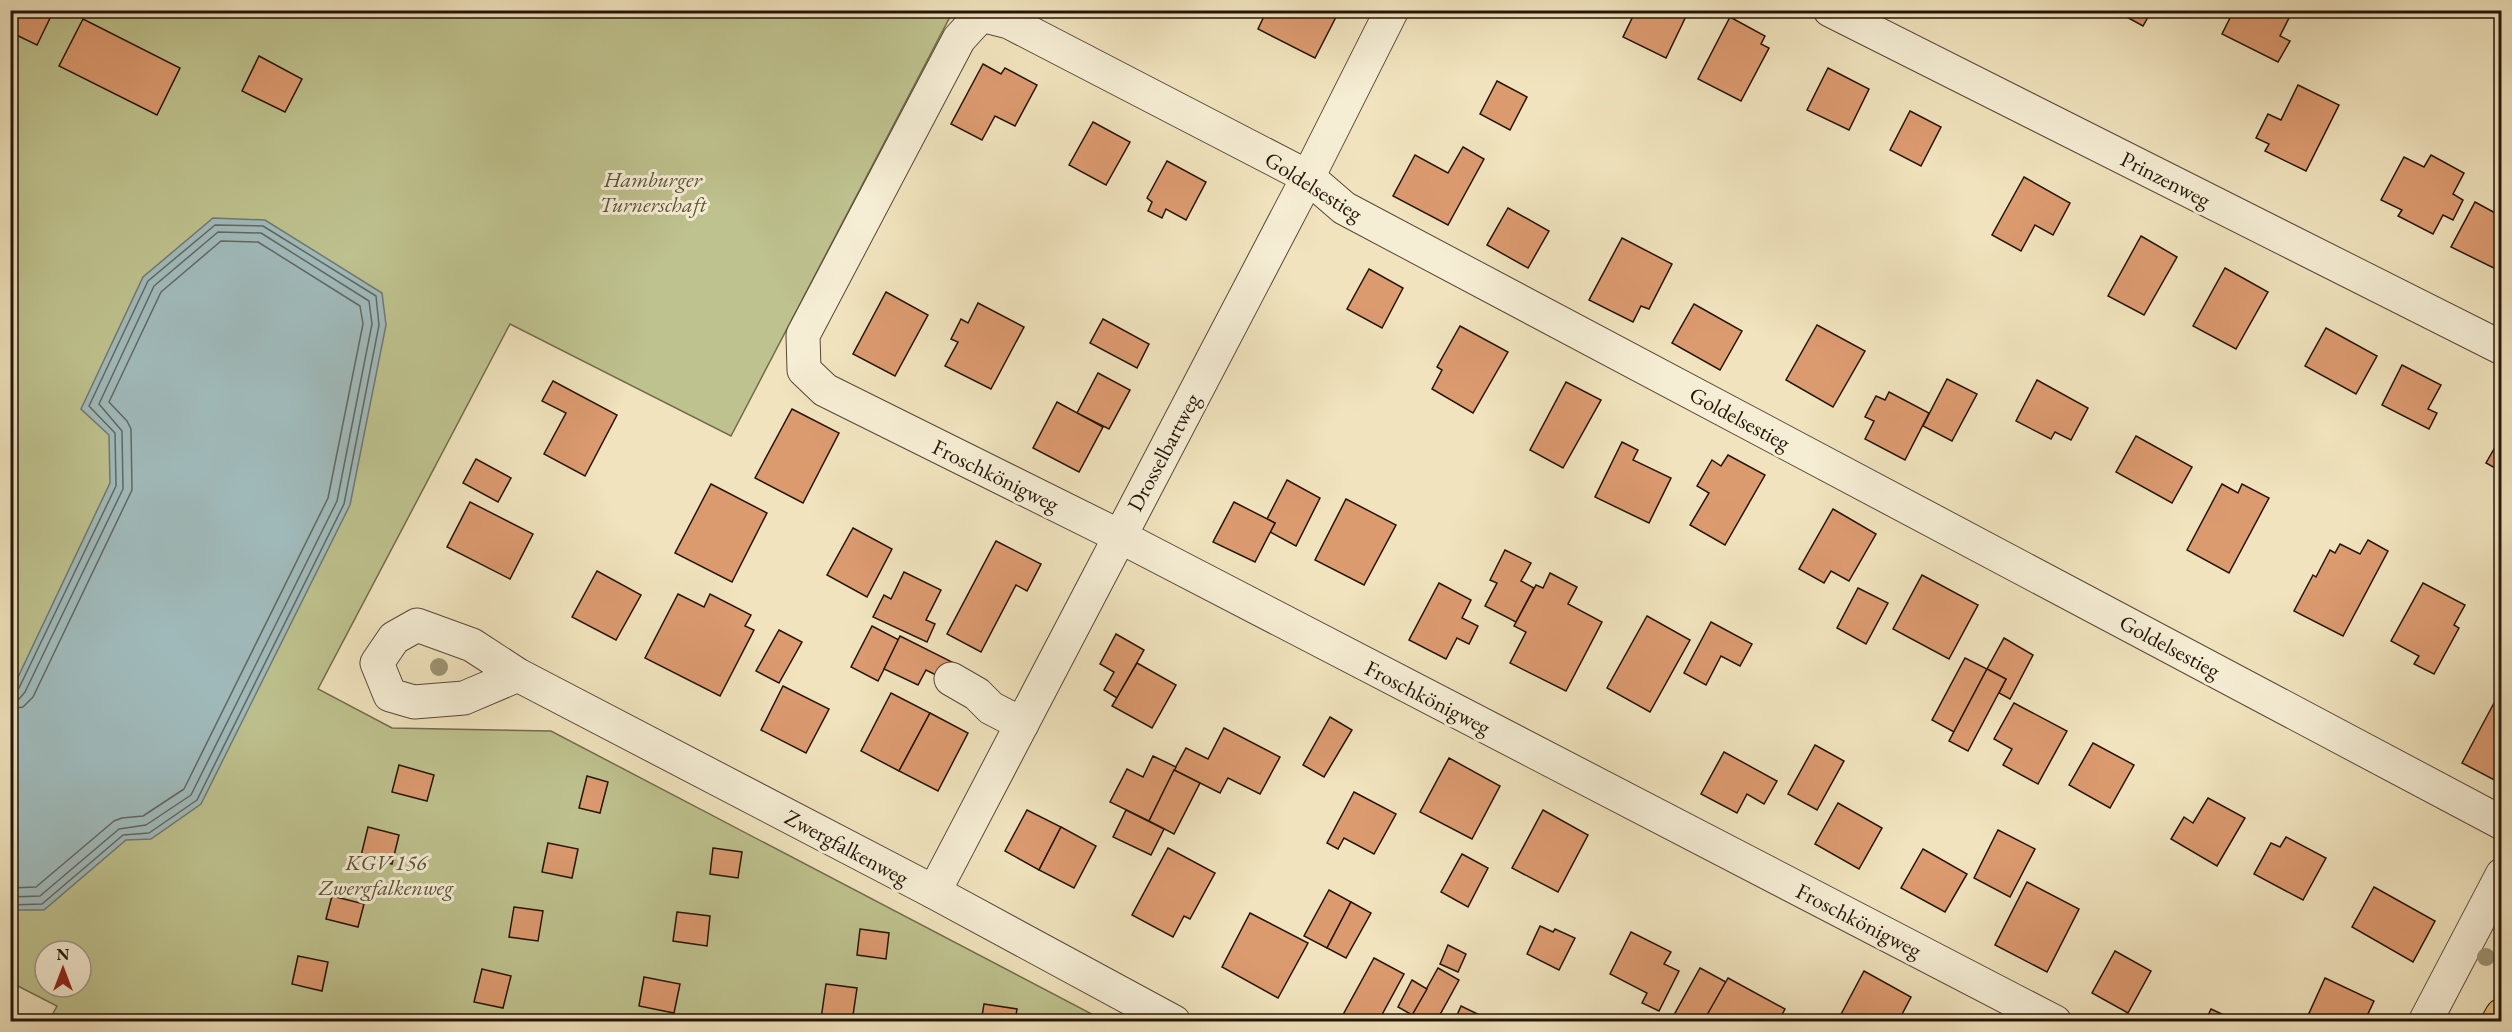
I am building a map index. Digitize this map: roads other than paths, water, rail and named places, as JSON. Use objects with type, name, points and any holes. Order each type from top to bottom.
[{"type":"main road","points":[[2498,1022],[2502,1015]]},
{"type":"street","name":"Drosselbartweg","points":[[934,892],[1308,177],[1392,10]]},
{"type":"street","name":"Prinzenweg","points":[[1830,10],[2502,348]]},
{"type":"street","name":"Goldelsestieg","points":[[804,370],[802,335],[959,39],[981,15],[1009,22],[1308,177],[1344,208],[2502,823]]},
{"type":"street","name":"Froschkönigweg","points":[[804,370],[825,390],[1119,536],[2055,1022]]},
{"type":"street","name":"Zwergfalkenweg","points":[[518,675],[934,892],[1174,1022]]},
{"type":"street","points":[[951,679],[977,694],[992,708],[1022,724]]},
{"type":"street","points":[[2425,1022],[2502,875]]},
{"type":"water","points":[[213,218],[265,220],[382,293],[386,325],[350,505],[201,804],[151,839],[126,840],[44,910],[11,910],[11,692],[110,483],[109,435],[81,409],[143,277]]},
{"type":"park label","name":"Hamburger Turnerschaft","points":[[653,192]]},
{"type":"park label","name":"KGV 156 Zwergfalkenweg","points":[[386,874]]}]
